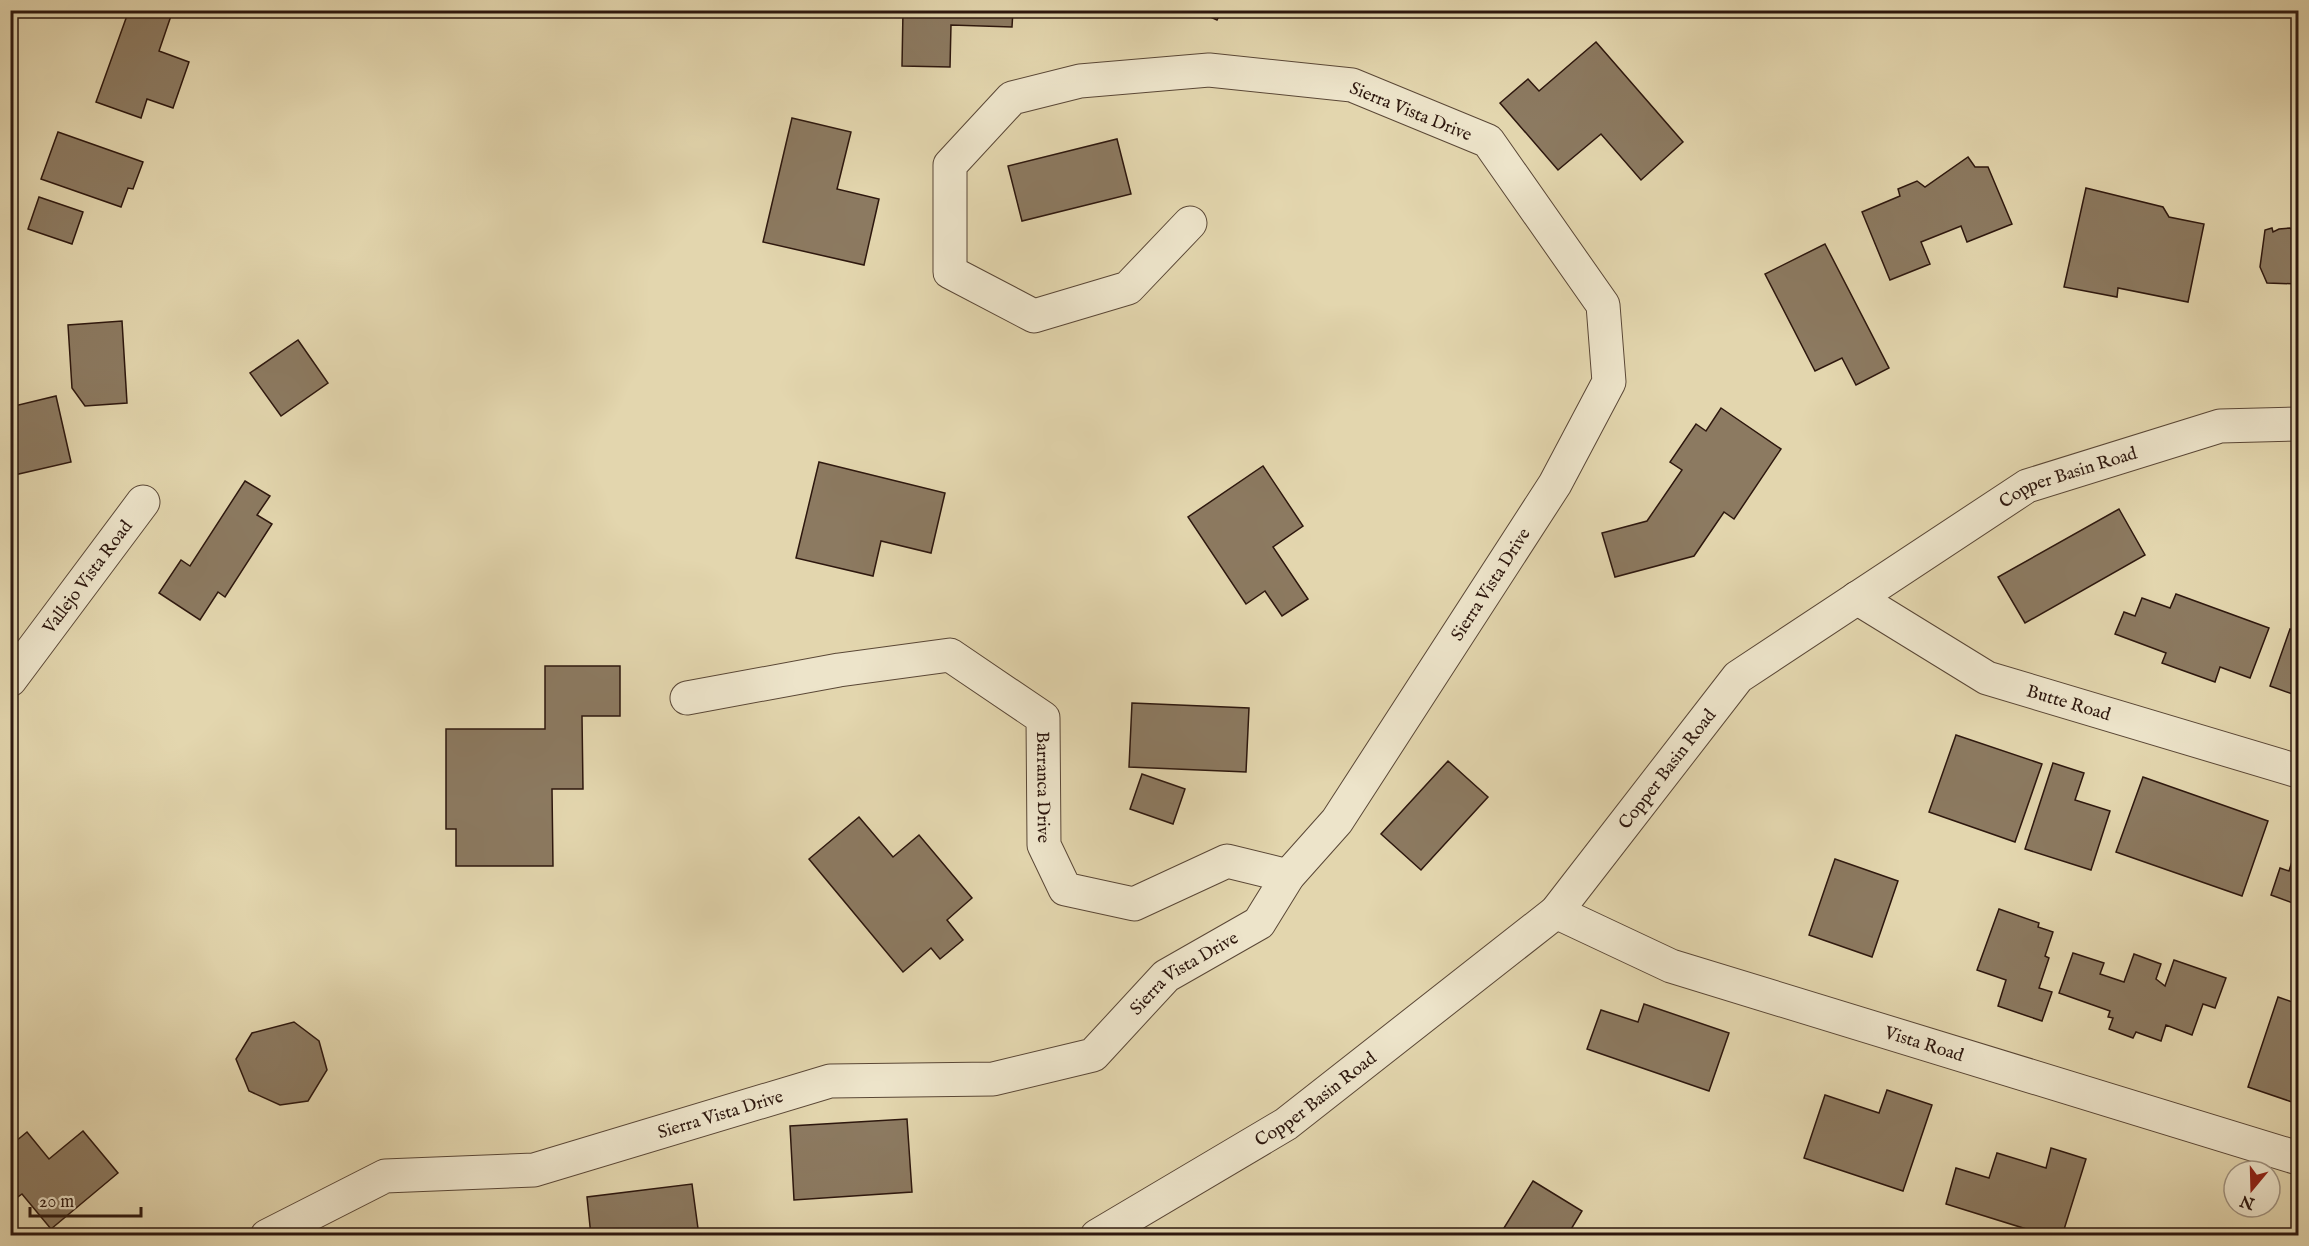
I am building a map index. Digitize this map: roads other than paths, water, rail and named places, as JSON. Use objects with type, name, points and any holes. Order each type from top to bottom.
[{"type":"street","name":"Sierra Vista Drive","points":[[267,1236],[385,1176],[534,1170],[830,1081],[993,1078],[1093,1055],[1166,976],[1260,923],[1288,876],[1337,821],[1555,484],[1609,382],[1603,305],[1488,141],[1352,85],[1209,70],[1080,81],[1012,98],[950,165],[950,272],[1034,316],[1128,288],[1190,223]]},
{"type":"street","name":"Copper Basin Road","points":[[1097,1236],[1286,1124],[1556,912],[1738,677],[2027,486],[2220,426],[2298,424]]},
{"type":"street","name":"Vallejo Vista Road","points":[[10,680],[143,502]]},
{"type":"street","name":"Butte Road","points":[[1857,598],[1987,678],[2298,771]]},
{"type":"street","name":"Barranca Drive","points":[[687,698],[839,670],[950,655],[1043,718],[1044,845],[1065,889],[1134,904],[1227,861],[1288,876]]},
{"type":"street","name":"Vista Road","points":[[1556,912],[1671,966],[2298,1158]]}]
